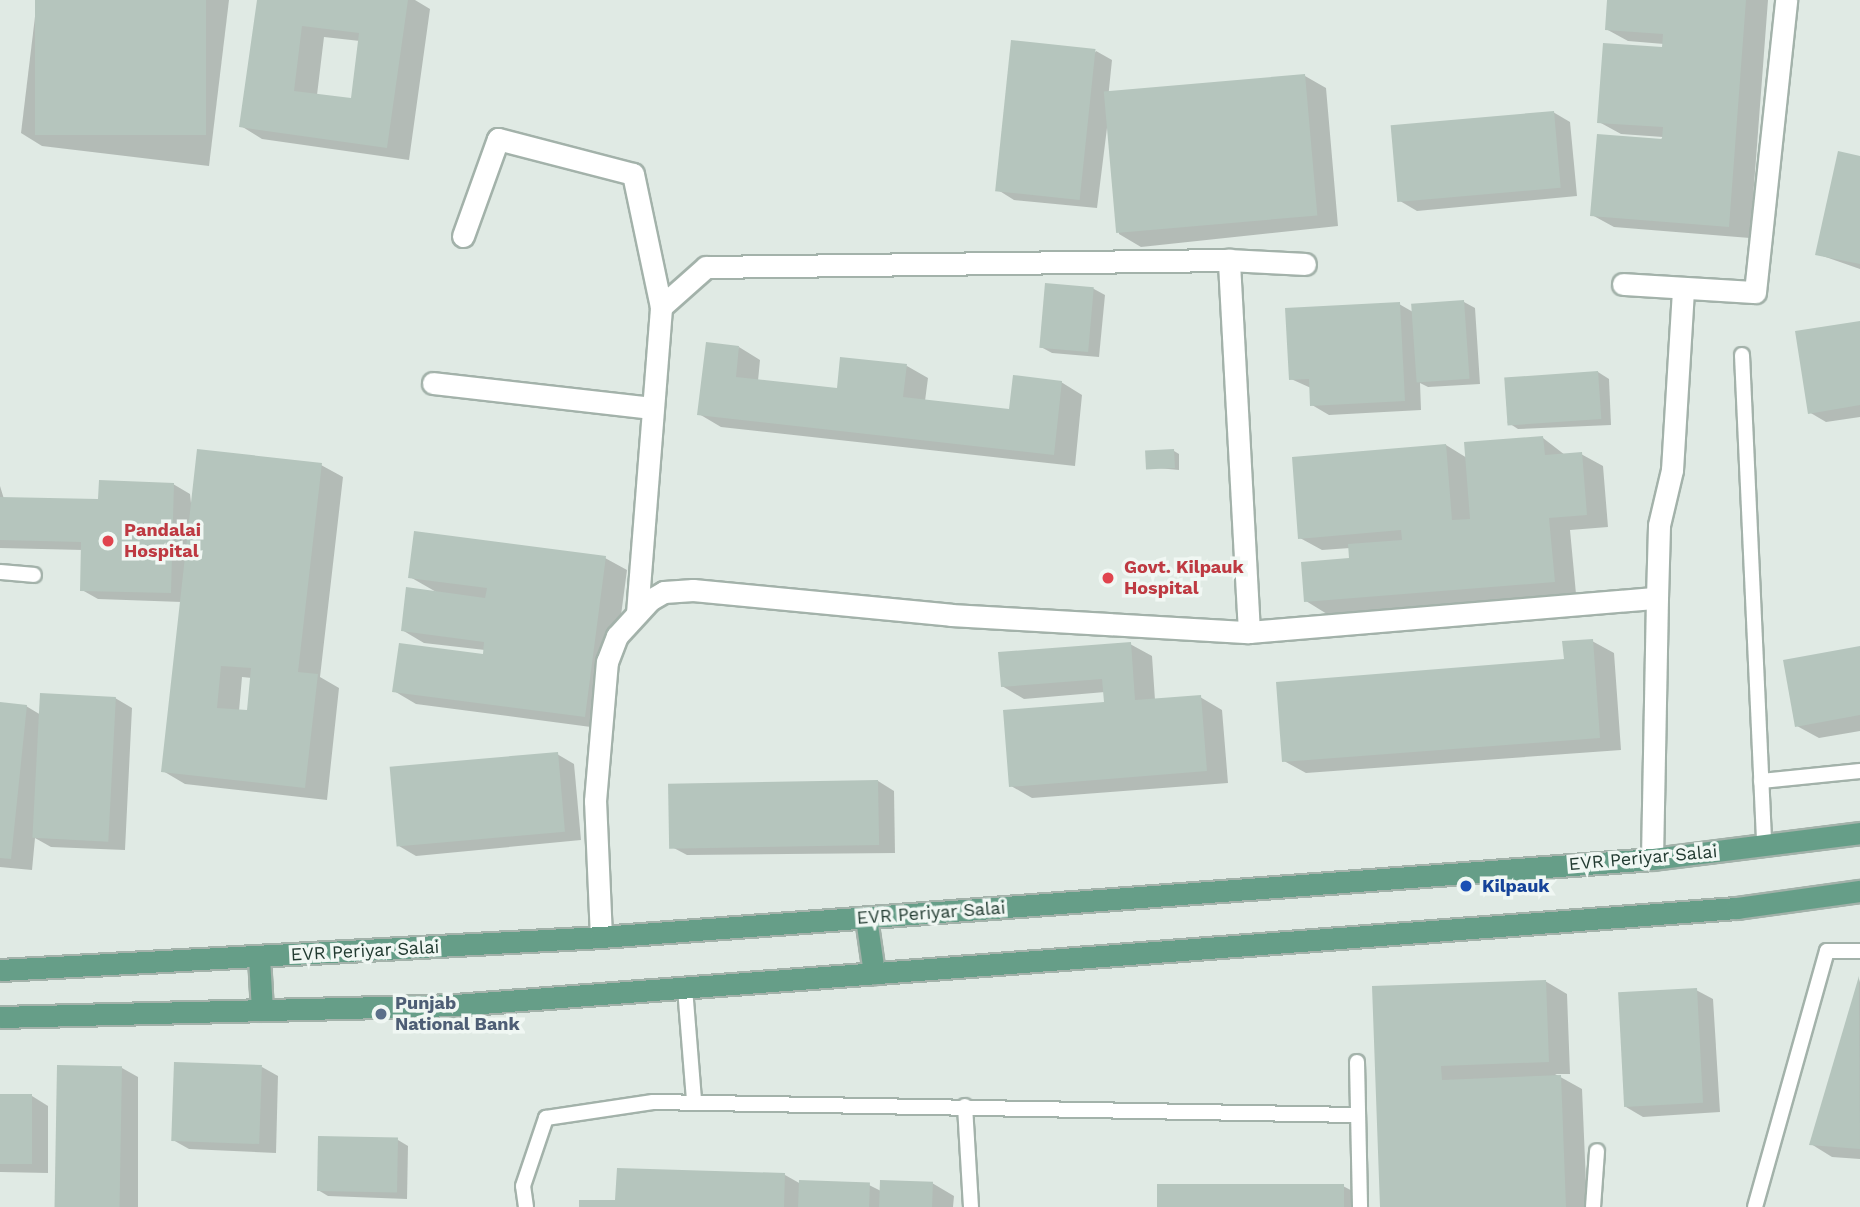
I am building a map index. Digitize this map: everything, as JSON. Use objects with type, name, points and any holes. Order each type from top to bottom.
[{"type":"main road","name":"EVR Periyar Salai","points":[[0,970],[601,937],[866,918],[1652,859],[1860,833]]},
{"type":"main road","points":[[0,1017],[455,1005],[1737,908],[1860,891]]},
{"type":"main road","points":[[866,918],[874,973]]},
{"type":"main road","points":[[259,957],[262,1010]]},
{"type":"street","points":[[1623,284],[1755,292],[1786,0]]},
{"type":"street","points":[[463,236],[498,139],[633,174],[661,307],[637,613]]},
{"type":"street","points":[[661,307],[706,267],[1229,260],[1305,264]]},
{"type":"street","points":[[1229,260],[1249,632]]},
{"type":"street","points":[[1652,859],[1659,525],[1672,470],[1683,288]]},
{"type":"street","points":[[433,383],[653,408]]},
{"type":"street","points":[[601,937],[596,801],[607,662],[617,636],[637,613],[664,592],[693,590],[951,615],[1249,632],[1657,598]]},
{"type":"lane","points":[[1742,355],[1764,845]]},
{"type":"lane","points":[[0,572],[34,575]]},
{"type":"lane","points":[[1761,781],[1860,771]]},
{"type":"lane","points":[[1755,1207],[1827,951],[1860,950]]},
{"type":"lane","points":[[685,988],[694,1101]]},
{"type":"lane","points":[[1357,1062],[1360,1207]]},
{"type":"lane","points":[[526,1207],[523,1186],[546,1118],[653,1102],[1359,1115]]},
{"type":"lane","points":[[965,1106],[971,1207]]},
{"type":"lane","points":[[1592,1207],[1597,1151]]},
{"type":"building","points":[[35,0],[206,0],[206,135],[35,135]]},
{"type":"building","points":[[257,0],[408,0],[387,148],[239,127]],"holes":[[[302,26],[359,33],[351,98],[294,91]]]},
{"type":"building","points":[[1607,0],[1746,0],[1729,227],[1590,216],[1597,134],[1662,139],[1663,127],[1597,123],[1603,43],[1662,47],[1663,34],[1605,30]]},
{"type":"building","points":[[1011,40],[1096,49],[1080,200],[995,191]]},
{"type":"building","points":[[1305,74],[1317,215],[1116,233],[1104,92]]},
{"type":"building","points":[[1554,111],[1561,188],[1397,202],[1391,125]]},
{"type":"building","points":[[1838,151],[1860,156],[1860,264],[1815,255]]},
{"type":"building","points":[[1045,283],[1094,287],[1088,352],[1039,348]]},
{"type":"building","points":[[1464,300],[1470,379],[1417,383],[1411,304]]},
{"type":"building","points":[[1400,302],[1405,401],[1310,406],[1309,379],[1289,380],[1285,308]]},
{"type":"building","points":[[1860,321],[1860,405],[1808,414],[1795,331]]},
{"type":"building","points":[[706,342],[739,346],[736,377],[837,388],[840,357],[907,364],[903,397],[1009,409],[1013,375],[1062,381],[1054,455],[697,415]]},
{"type":"building","points":[[1598,371],[1601,419],[1508,425],[1504,378]]},
{"type":"building","points":[[1543,436],[1545,455],[1582,452],[1587,515],[1549,518],[1555,582],[1304,602],[1301,562],[1349,558],[1348,544],[1402,540],[1401,530],[1298,539],[1292,457],[1446,444],[1452,520],[1470,519],[1464,442]]},
{"type":"building","points":[[197,449],[322,463],[298,672],[318,674],[305,788],[161,772]],"holes":[[[221,666],[251,668],[247,710],[217,708]]]},
{"type":"building","points":[[1174,449],[1175,468],[1146,469],[1145,451]]},
{"type":"building","points":[[99,480],[174,483],[171,593],[80,591],[81,542],[0,540],[0,497],[98,499]]},
{"type":"building","points":[[414,531],[606,556],[585,717],[392,692],[399,643],[483,654],[484,642],[401,631],[406,587],[485,598],[487,588],[408,578]]},
{"type":"building","points":[[1593,639],[1600,738],[1282,762],[1276,682],[1564,659],[1562,641]]},
{"type":"building","points":[[1131,642],[1135,700],[1201,695],[1207,771],[1009,787],[1003,710],[1104,702],[1102,679],[1001,687],[998,652]]},
{"type":"building","points":[[1860,646],[1860,715],[1795,727],[1783,660]]},
{"type":"building","points":[[40,693],[116,697],[108,842],[32,838]]},
{"type":"building","points":[[0,702],[27,705],[11,859],[0,858]]},
{"type":"building","points":[[558,752],[565,832],[397,846],[390,767]]},
{"type":"building","points":[[878,780],[879,845],[669,849],[668,784]]},
{"type":"building","points":[[1859,976],[1860,1149],[1809,1145]]},
{"type":"building","points":[[1546,980],[1549,1062],[1441,1066],[1442,1080],[1561,1075],[1566,1207],[1380,1207],[1372,986]]},
{"type":"building","points":[[1697,988],[1703,1103],[1624,1107],[1618,992]]},
{"type":"building","points":[[174,1062],[262,1065],[259,1144],[171,1141]]},
{"type":"building","points":[[57,1065],[122,1066],[120,1207],[55,1207]]},
{"type":"building","points":[[0,1094],[32,1094],[32,1164],[0,1164]]},
{"type":"building","points":[[318,1136],[398,1137],[397,1192],[317,1191]]},
{"type":"building","points":[[617,1168],[785,1173],[784,1207],[579,1207],[579,1200],[615,1200]]},
{"type":"building","points":[[799,1180],[870,1182],[869,1207],[798,1207]]},
{"type":"building","points":[[880,1180],[933,1182],[932,1207],[879,1207]]},
{"type":"building","points":[[1157,1184],[1344,1184],[1344,1207],[1157,1207]]},
{"type":"place","name":"Pandalai Hospital","points":[[108,541]]},
{"type":"place","name":"Govt. Kilpauk Hospital","points":[[1108,578]]},
{"type":"place","name":"Kilpauk","points":[[1466,886]]},
{"type":"place","name":"Punjab National Bank","points":[[381,1014]]}]
